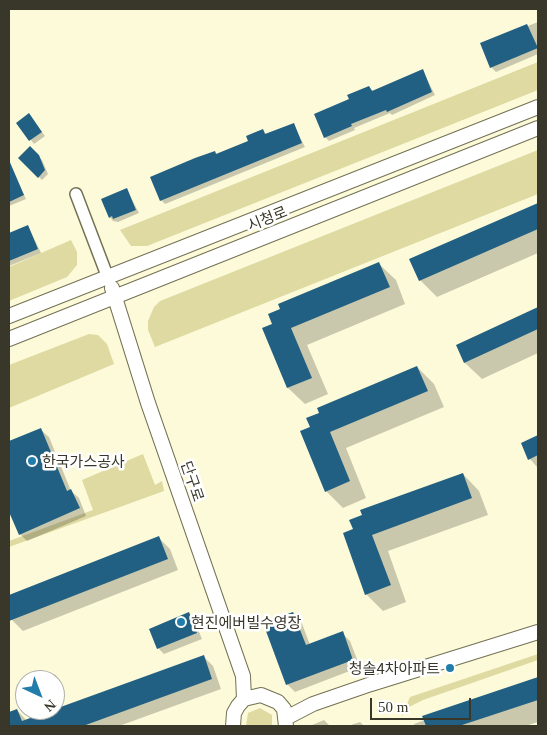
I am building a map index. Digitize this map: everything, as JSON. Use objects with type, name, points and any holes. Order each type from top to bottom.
[{"type":"street","name":"시청로","points":[[9,316],[538,107]]},
{"type":"street","name":"시청로","points":[[9,338],[538,128]]},
{"type":"street","points":[[76,194],[108,278]]},
{"type":"street","name":"단구로","points":[[108,278],[148,403],[243,676]]},
{"type":"street","points":[[278,702],[286,722],[313,704],[538,632]]},
{"type":"street","points":[[243,676],[261,695],[278,702],[313,704]]},
{"type":"street","points":[[243,676],[244,700]]},
{"type":"street","points":[[231,725],[234,713],[244,700],[261,695]]},
{"type":"shaded area","points":[[538,62],[538,90],[147,246],[131,246],[120,230]]},
{"type":"shaded area","points":[[538,150],[538,194],[155,347],[148,330],[148,321],[154,307],[160,301]]},
{"type":"shaded area","points":[[71,240],[77,252],[77,265],[67,277],[9,301],[9,267]]},
{"type":"shaded area","points":[[89,334],[98,335],[107,344],[114,364],[9,408],[9,365]]},
{"type":"shaded area","points":[[143,454],[155,485],[162,481],[164,491],[9,547],[9,541],[93,510],[82,480]]},
{"type":"shaded area","points":[[538,654],[538,660],[423,700],[407,708],[401,718],[410,697]]},
{"type":"shaded area","points":[[260,708],[272,715],[272,726],[246,726],[248,713]]},
{"type":"building","points":[[527,24],[538,48],[490,68],[480,43]]},
{"type":"building","points":[[423,69],[432,92],[387,112],[386,110],[351,124],[352,126],[324,138],[314,114],[349,99],[347,95],[369,86],[372,91]]},
{"type":"building","points":[[29,113],[42,132],[29,141],[16,123]]},
{"type":"building","points":[[294,123],[302,143],[160,201],[150,177],[195,158],[215,151],[216,154],[248,141],[246,136],[263,129],[265,134]]},
{"type":"building","points":[[30,146],[39,155],[45,170],[38,178],[18,158]]},
{"type":"building","points":[[9,160],[24,195],[9,202]]},
{"type":"building","points":[[127,188],[136,210],[113,219],[112,216],[109,218],[101,199]]},
{"type":"building","points":[[538,203],[538,229],[419,281],[409,259]]},
{"type":"building","points":[[28,225],[38,249],[9,261],[9,233]]},
{"type":"building","points":[[379,262],[390,287],[291,328],[312,378],[287,388],[262,328],[272,324],[268,314],[280,309],[278,304]]},
{"type":"building","points":[[538,307],[538,329],[464,363],[456,345]]},
{"type":"building","points":[[417,366],[428,391],[330,432],[350,481],[325,492],[300,431],[310,427],[306,418],[319,413],[317,408]]},
{"type":"building","points":[[41,428],[67,491],[71,489],[80,508],[19,535],[9,512],[9,441]]},
{"type":"building","points":[[538,435],[538,455],[528,460],[521,443]]},
{"type":"building","points":[[463,473],[472,498],[372,535],[391,585],[365,595],[343,533],[353,529],[349,520],[362,515],[360,510]]},
{"type":"building","points":[[159,536],[168,559],[9,621],[9,595]]},
{"type":"building","points":[[189,612],[197,633],[157,649],[149,629]]},
{"type":"building","points":[[293,612],[306,645],[343,631],[353,660],[286,685],[263,623]]},
{"type":"building","points":[[204,655],[212,679],[83,726],[9,726],[9,712],[15,710],[15,720],[65,720],[65,705]]},
{"type":"building","points":[[538,677],[538,700],[459,726],[426,726],[422,716]]},
{"type":"place","name":"한국가스공사","points":[[32,461]]},
{"type":"place","name":"현진에버빌수영장","points":[[181,622]]},
{"type":"place","name":"청솔4차아파트","points":[[450,668]]}]
